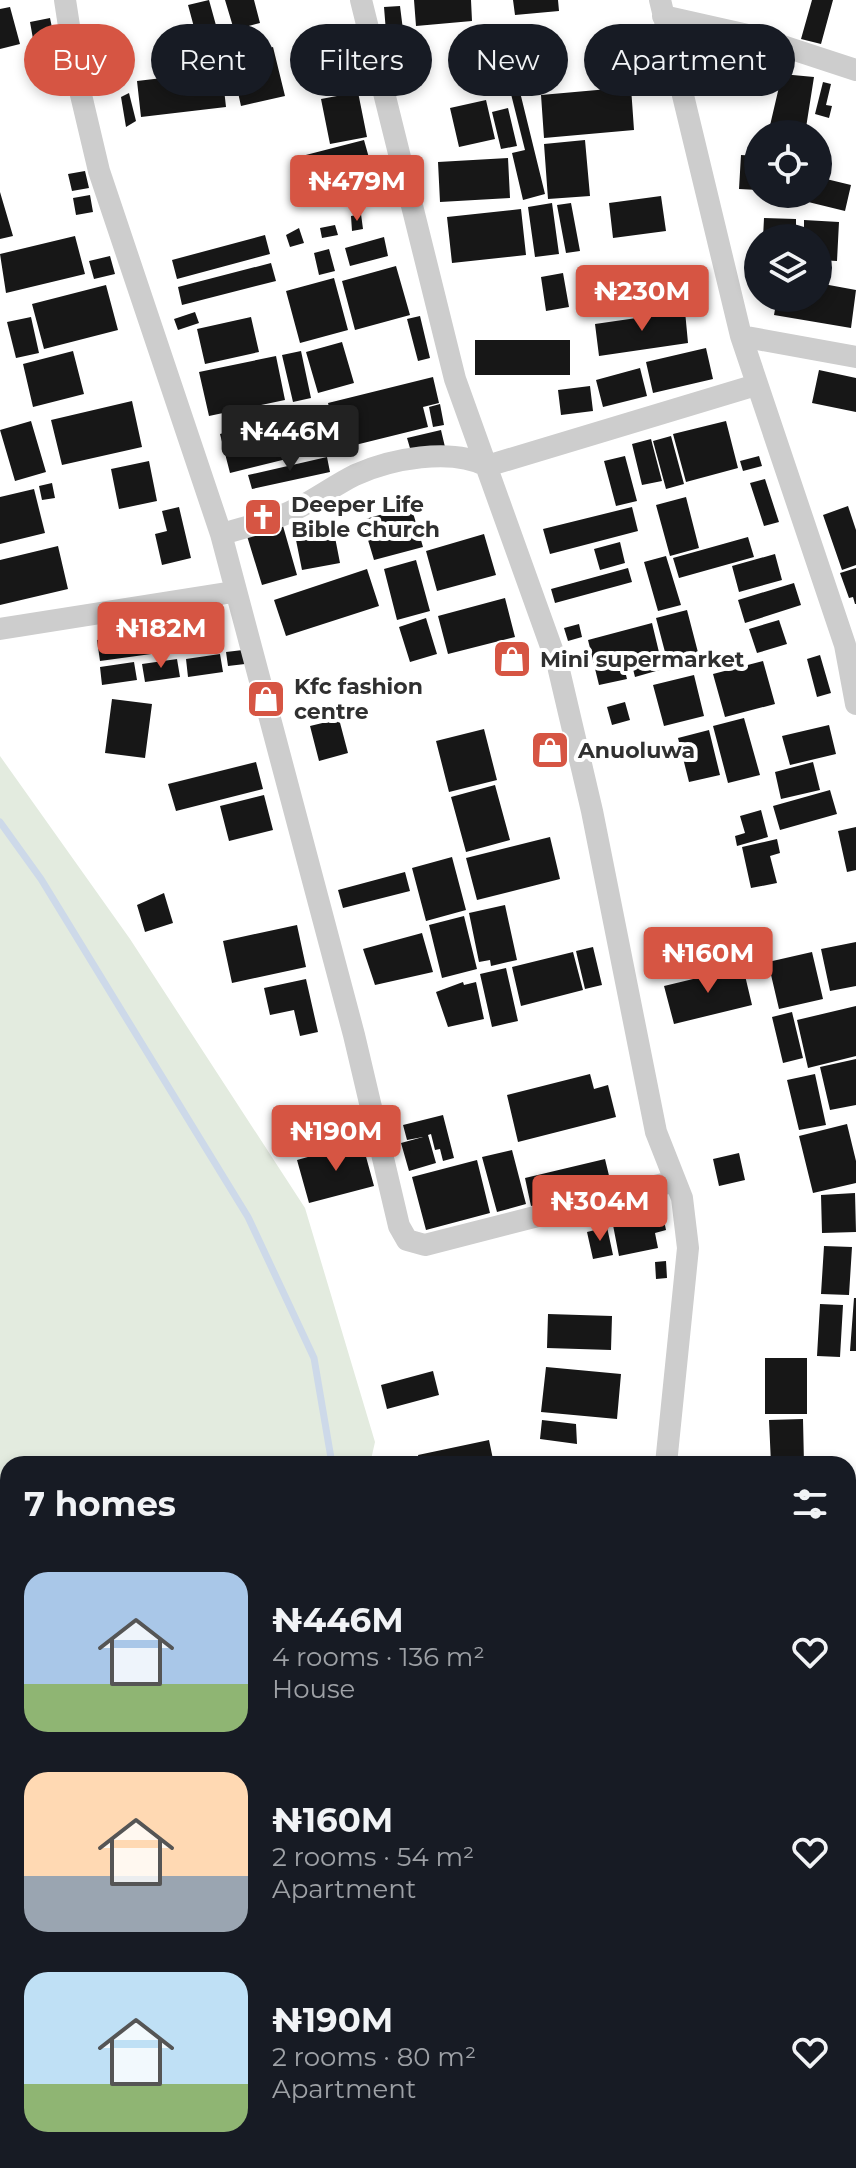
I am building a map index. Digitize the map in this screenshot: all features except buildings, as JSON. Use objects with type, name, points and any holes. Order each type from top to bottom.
[{"type":"street","points":[[65,0],[77,78],[99,171],[221,534],[233,592],[354,1035],[399,1226],[407,1240],[425,1245],[675,1181]]},
{"type":"street","points":[[361,0],[455,379],[558,666],[592,811],[656,1132],[682,1198],[688,1248],[667,1456]]},
{"type":"street","points":[[661,8],[856,70]]},
{"type":"street","points":[[661,8],[741,336],[850,646],[856,704]]},
{"type":"street","points":[[741,336],[856,357]]},
{"type":"street","points":[[221,534],[295,510],[357,474],[383,466],[448,457],[475,460],[487,466],[756,385]]},
{"type":"street","points":[[0,629],[233,592]]},
{"type":"shaded area","points":[[0,756],[130,939],[305,1208],[375,1442],[372,1456],[0,1456]]},
{"type":"waterway","points":[[0,822],[41,879],[248,1217],[314,1358],[331,1456]]},
{"type":"place","name":"Deeper Life Bible Church","points":[[263,517]]},
{"type":"place","name":"Mini supermarket","points":[[512,659]]},
{"type":"place","name":"Kfc fashion centre","points":[[266,699]]},
{"type":"place","name":"Anuoluwa","points":[[550,750]]}]
